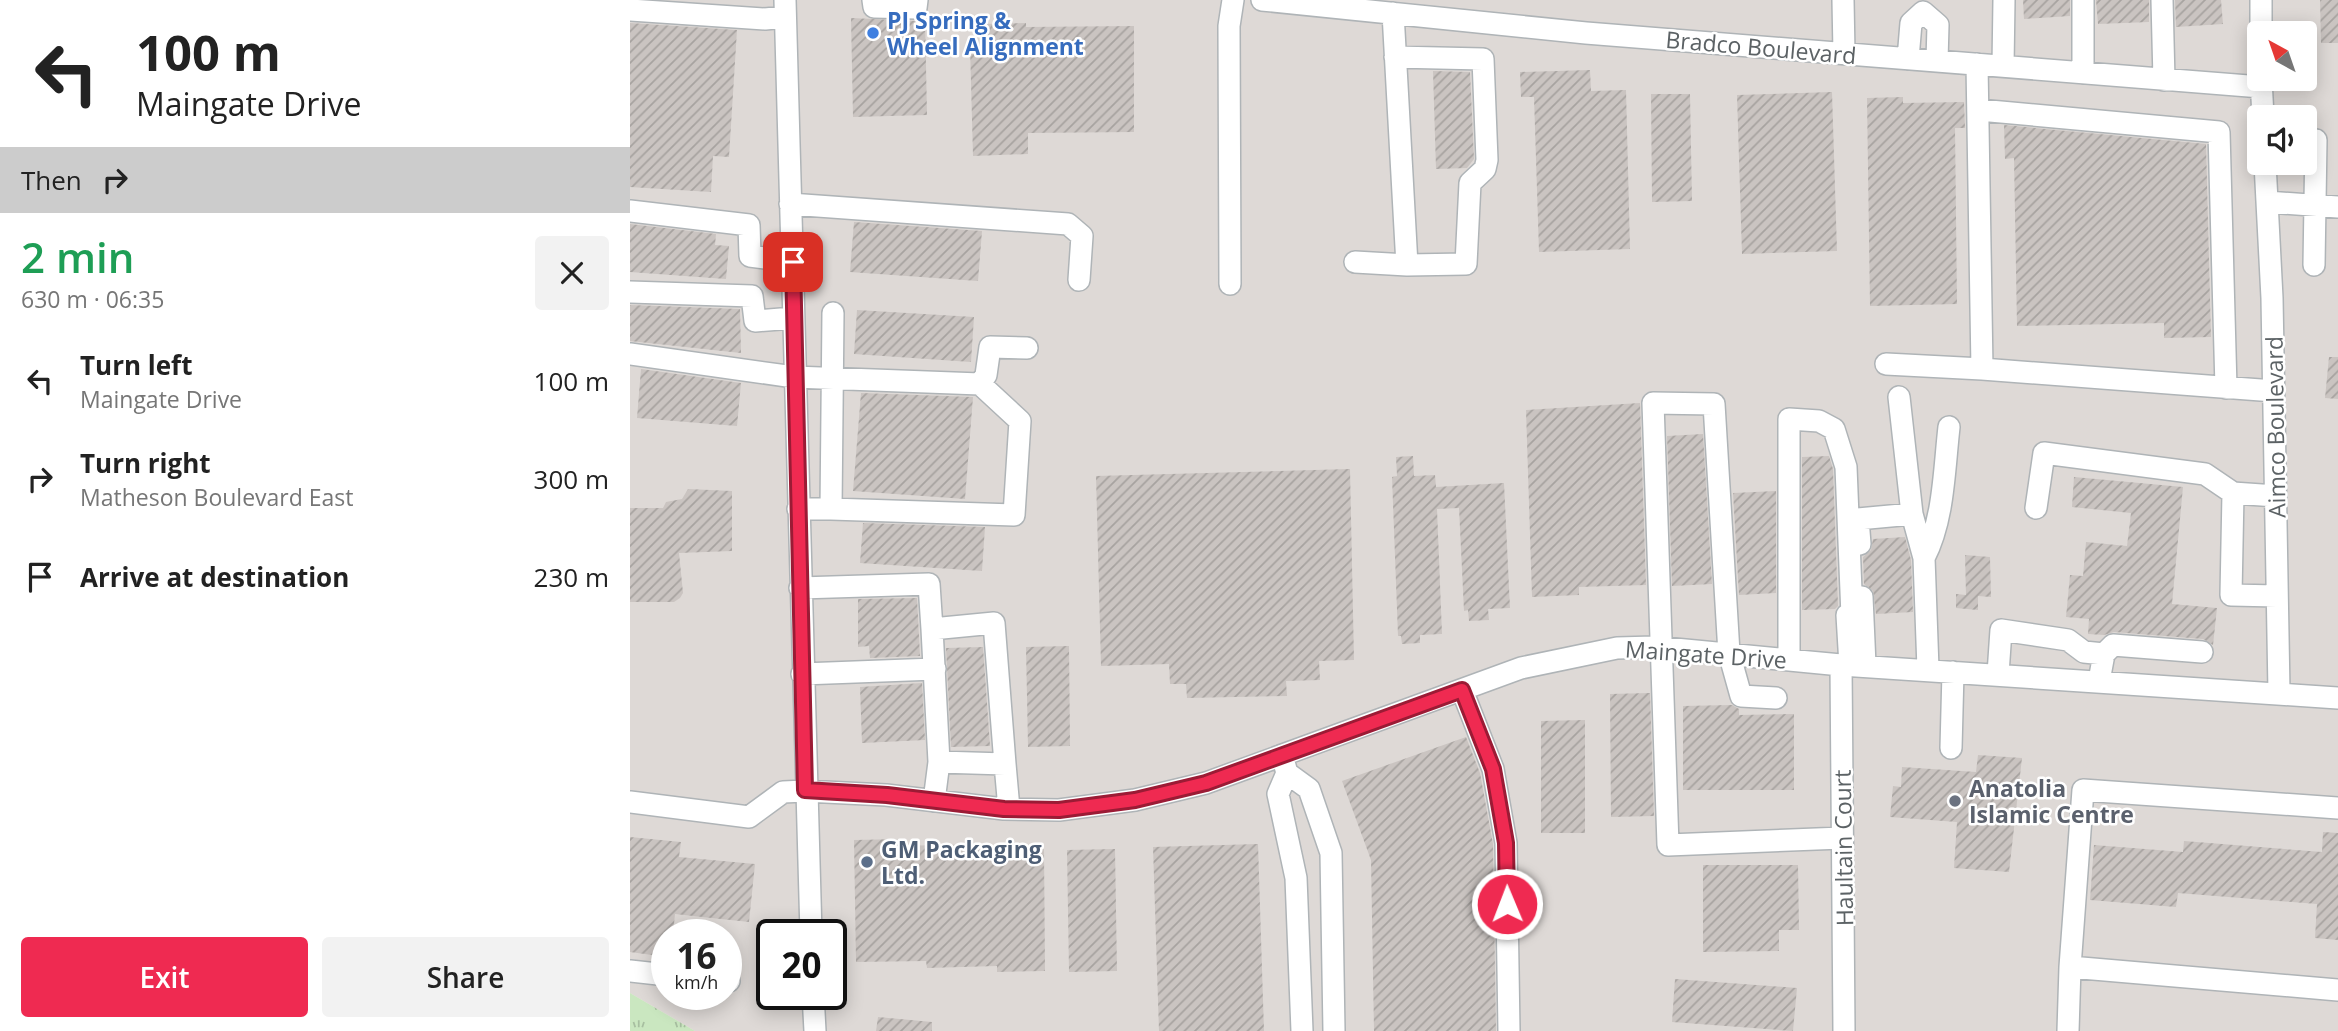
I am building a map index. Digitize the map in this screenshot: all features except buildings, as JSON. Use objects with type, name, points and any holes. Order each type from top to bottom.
[{"type":"street","points":[[873,0],[874,7],[916,8],[917,0]]},
{"type":"street","points":[[1230,284],[1229,26],[1233,0]]},
{"type":"street","points":[[1843,0],[1844,53]]},
{"type":"street","points":[[2003,66],[2004,0]]},
{"type":"street","points":[[2083,0],[2083,73]]},
{"type":"street","points":[[2162,0],[2164,79]]},
{"type":"street","points":[[2261,0],[2261,21]]},
{"type":"street","name":"Bradco Boulevard","points":[[1275,1],[1353,4],[1393,13],[1471,10],[1908,59],[2164,79],[2247,82]]},
{"type":"street","points":[[1908,59],[1911,23],[1923,6],[1938,25],[1937,61]]},
{"type":"street","points":[[630,10],[765,19],[785,9],[810,919]]},
{"type":"street","points":[[1393,13],[1406,265]]},
{"type":"street","points":[[1356,262],[1466,264],[1470,183],[1485,169],[1487,160],[1483,59],[1395,57]]},
{"type":"street","points":[[1977,64],[1982,369]]},
{"type":"street","points":[[1979,110],[2219,132],[2227,388]]},
{"type":"street","name":"Aimco Boulevard","points":[[2266,175],[2274,391],[2279,692]]},
{"type":"street","points":[[2314,175],[2314,265]]},
{"type":"street","points":[[2267,202],[2338,207]]},
{"type":"street","points":[[790,205],[1068,224],[1082,236],[1079,280]]},
{"type":"street","points":[[630,211],[749,225],[750,256],[793,262]]},
{"type":"street","points":[[630,292],[752,296],[755,321],[793,318]]},
{"type":"street","points":[[831,509],[833,313]]},
{"type":"street","points":[[980,384],[986,375],[990,347],[1027,348]]},
{"type":"street","points":[[630,354],[794,377],[980,384],[1020,421],[1014,515],[798,509]]},
{"type":"street","points":[[1886,364],[2274,391]]},
{"type":"street","points":[[1899,397],[1912,514],[1924,558],[1928,669]]},
{"type":"street","points":[[1776,698],[1741,696],[1729,653],[1714,404],[1653,403],[1668,845],[1842,838]]},
{"type":"street","points":[[1789,659],[1789,419],[1819,421],[1834,429],[1846,467],[1858,616]]},
{"type":"street","points":[[1924,558],[1932,542],[1942,499],[1949,427]]},
{"type":"street","points":[[2036,508],[2044,453],[2205,474],[2233,493],[2276,496]]},
{"type":"street","points":[[2233,493],[2231,595],[2277,596]]},
{"type":"street","points":[[1858,616],[1858,519],[1912,514]]},
{"type":"street","points":[[800,588],[929,584],[939,762],[934,801]]},
{"type":"street","name":"Haultain Court","points":[[1844,1031],[1842,838],[1852,665],[1858,616]]},
{"type":"street","points":[[932,629],[995,623],[1009,809]]},
{"type":"street","points":[[1998,674],[2001,630],[2068,639],[2084,652],[2104,654]]},
{"type":"street","points":[[2099,681],[2104,654],[2113,645],[2202,652]]},
{"type":"street","name":"Maingate Drive","points":[[805,790],[887,795],[1009,809],[1059,810],[1135,800],[1284,764],[1521,668],[1617,648],[1663,648],[1852,665],[2338,698]]},
{"type":"street","points":[[802,674],[934,669]]},
{"type":"street","points":[[1951,748],[1953,672]]},
{"type":"street","points":[[1462,690],[1493,769],[1506,843],[1508,1031]]},
{"type":"street","points":[[939,762],[1005,764]]},
{"type":"street","points":[[1284,764],[1279,794],[1296,878],[1302,1031]]},
{"type":"street","points":[[1284,764],[1309,789],[1331,853],[1335,1031]]},
{"type":"street","points":[[630,802],[749,817],[783,792],[805,790]]},
{"type":"street","points":[[2068,1031],[2083,790],[2338,808]]},
{"type":"street","points":[[2070,967],[2338,990]]},
{"type":"street","points":[[630,971],[651,973]]},
{"type":"street","points":[[814,1010],[815,1031]]},
{"type":"shaded area","points":[[630,0],[2338,0],[2338,1031],[695,1031],[659,1010],[742,1010],[742,919],[651,919],[651,1005],[630,993]]},
{"type":"green space","points":[[630,993],[651,1005],[651,1010],[659,1010],[695,1031],[630,1031]]},
{"type":"place","name":"PJ Spring & Wheel Alignment","points":[[873,33]]},
{"type":"place","name":"Anatolia Islamic Centre","points":[[1955,801]]},
{"type":"place","name":"GM Packaging Ltd.","points":[[867,862]]},
{"type":"route","points":[[793,262],[805,790],[887,795],[1004,809],[1059,810],[1097,806],[1206,783],[1462,690],[1493,769],[1506,843],[1507,904]]}]
